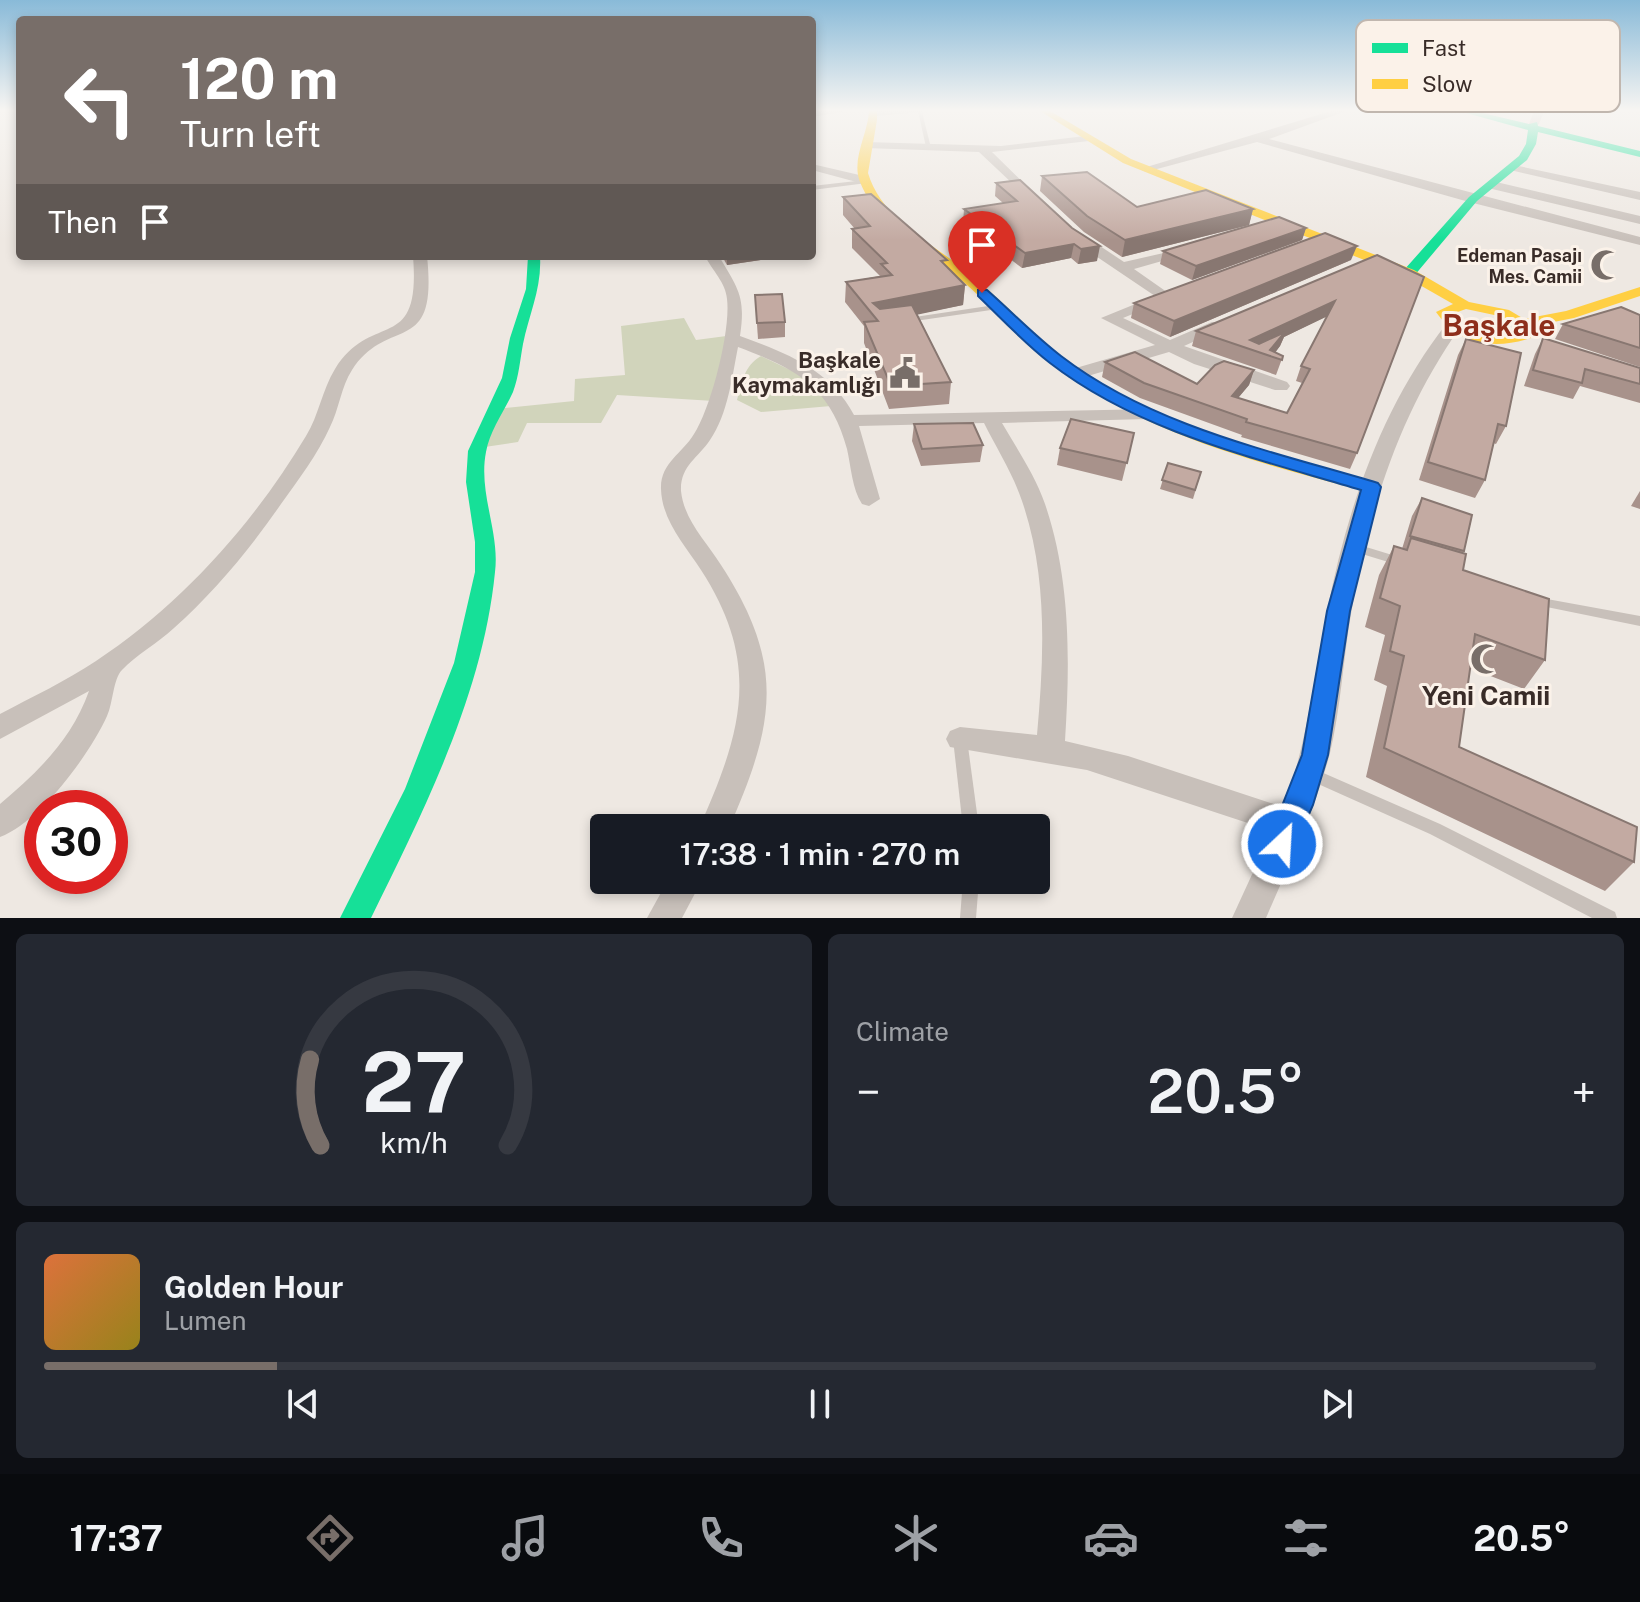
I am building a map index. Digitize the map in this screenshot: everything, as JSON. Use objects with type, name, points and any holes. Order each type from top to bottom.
[{"type":"street","points":[[864,154],[862,166],[865,181],[900,222],[1075,374],[1147,413],[1220,441],[1372,487]]},
{"type":"street","points":[[988,154],[1045,210]]},
{"type":"street","points":[[1115,154],[1146,169],[1409,273],[1485,338],[1526,335],[1640,291]]},
{"type":"street","points":[[1146,169],[1203,154]]},
{"type":"street","points":[[1312,154],[1640,241]]},
{"type":"street","points":[[1409,273],[1474,198],[1514,168],[1526,154]]},
{"type":"street","points":[[816,168],[865,181]]},
{"type":"street","points":[[1514,168],[1640,196]]},
{"type":"street","points":[[1492,185],[1640,220]]},
{"type":"street","points":[[1254,231],[1281,223]]},
{"type":"street","points":[[1069,230],[1120,268],[1172,295],[1109,318],[1168,347],[1281,386]]},
{"type":"street","points":[[1301,249],[1325,240]]},
{"type":"street","points":[[1120,268],[1198,246]]},
{"type":"street","points":[[1345,271],[1373,259]]},
{"type":"street","points":[[0,727],[107,667],[167,620],[228,555],[318,433],[350,361],[403,328],[417,315],[424,279],[421,260]]},
{"type":"street","points":[[355,918],[422,783],[442,735],[466,657],[485,569],[486,544],[475,474],[476,457],[488,423],[506,390],[516,341],[535,298],[534,260]]},
{"type":"street","points":[[714,260],[734,292],[737,311],[732,339],[709,426],[670,479],[680,520],[733,603],[756,663],[757,696],[752,733],[720,814]]},
{"type":"street","points":[[1598,306],[1626,319]]},
{"type":"street","points":[[1249,918],[1291,824],[1309,773],[1323,716],[1339,611],[1353,547],[1372,487],[1419,375],[1459,316],[1498,311],[1526,335]]},
{"type":"street","points":[[1075,374],[1168,347],[1227,321]]},
{"type":"street","points":[[732,339],[803,369],[823,383],[850,421],[869,499]]},
{"type":"street","points":[[850,421],[1147,413]]},
{"type":"street","points":[[990,417],[1018,467],[1040,526],[1055,656],[1050,748]]},
{"type":"street","points":[[0,823],[50,777],[88,732],[100,709],[107,667]]},
{"type":"street","points":[[960,739],[1050,748],[1115,764],[1291,824]]},
{"type":"street","points":[[664,918],[678,894]]},
{"type":"lane","points":[[816,187],[865,181]]},
{"type":"lane","points":[[893,322],[997,307]]},
{"type":"lane","points":[[1353,547],[1412,565]]},
{"type":"lane","points":[[1516,596],[1640,621]]},
{"type":"lane","points":[[960,739],[969,814]]},
{"type":"lane","points":[[1309,773],[1435,829],[1591,913],[1609,918]]},
{"type":"lane","points":[[968,918],[970,894]]},
{"type":"green space","points":[[684,318],[696,340],[734,335],[714,401],[617,395],[601,423],[527,423],[518,442],[478,448],[496,409],[574,401],[575,379],[625,375],[621,326]]},
{"type":"green space","points":[[761,356],[805,377],[831,406],[761,412],[737,400],[747,370]]},
{"type":"building","points":[[1087,172],[1137,207],[1206,190],[1253,209],[1125,240],[1087,216],[1042,176]]},
{"type":"building","points":[[1020,180],[1072,228],[1100,246],[1081,249],[1074,244],[1025,253],[964,209],[1017,201],[996,183]]},
{"type":"building","points":[[871,194],[947,260],[941,261],[965,285],[873,303],[880,309],[912,305],[951,382],[891,386],[864,322],[878,321],[846,282],[892,275],[881,264],[887,263],[852,229],[870,226],[843,197]]},
{"type":"building","points":[[1279,217],[1306,228],[1196,266],[1163,251]]},
{"type":"building","points":[[1325,233],[1357,246],[1174,321],[1134,303]]},
{"type":"building","points":[[1377,255],[1424,277],[1357,453],[1246,422],[1247,419],[1144,383],[1105,362],[1135,352],[1197,384],[1215,365],[1224,361],[1254,370],[1232,396],[1287,413],[1310,369],[1301,366],[1335,301],[1250,340],[1259,344],[1285,332],[1270,350],[1283,356],[1282,360],[1196,331]]},
{"type":"building","points":[[782,294],[785,322],[757,323],[755,295]]},
{"type":"building","points":[[1621,307],[1640,315],[1640,348],[1563,324]]},
{"type":"building","points":[[1543,338],[1640,368],[1640,384],[1585,369],[1582,383],[1533,370]]},
{"type":"building","points":[[1466,339],[1521,353],[1506,426],[1498,424],[1485,480],[1428,462]]},
{"type":"building","points":[[1071,419],[1134,433],[1127,463],[1060,448]]},
{"type":"building","points":[[973,423],[983,445],[922,449],[914,424]]},
{"type":"building","points":[[1168,463],[1201,472],[1195,490],[1162,480]]},
{"type":"building","points":[[1422,498],[1472,515],[1464,551],[1410,536]]},
{"type":"building","points":[[1411,538],[1466,554],[1463,570],[1549,599],[1545,660],[1475,634],[1459,747],[1637,827],[1634,862],[1384,748],[1404,656],[1390,651],[1400,606],[1380,598],[1394,546],[1407,550]]},
{"type":"traffic: fast","points":[[1409,273],[1473,199],[1525,154]]},
{"type":"traffic: fast","points":[[355,918],[397,836],[435,751],[465,663],[477,618],[486,557],[475,482],[477,451],[510,378],[517,338],[532,289],[534,260]]},
{"type":"traffic: slow","points":[[865,154],[862,165],[865,182],[883,209],[1082,378],[1150,416],[1186,431],[1260,456],[1372,487]]},
{"type":"traffic: slow","points":[[1115,154],[1409,273],[1465,305]]},
{"type":"traffic: slow","points":[[1523,324],[1569,315],[1640,291]]},
{"type":"traffic: slow","points":[[1465,305],[1504,313],[1526,327],[1526,335],[1503,340],[1468,335],[1450,322],[1443,312],[1465,305]]},
{"type":"place","name":"Edeman Pasajı Mes. Camii","points":[[1606,265]]},
{"type":"place","name":"Başkale Kaymakamlığı","points":[[905,373]]},
{"type":"place","name":"Yeni Camii","points":[[1486,659]]},
{"type":"district","name":"Başkale","points":[[1499,325]]},
{"type":"route","points":[[982,293],[1056,360],[1130,406],[1220,441],[1372,487],[1353,547],[1339,611],[1315,755],[1282,844]]}]
